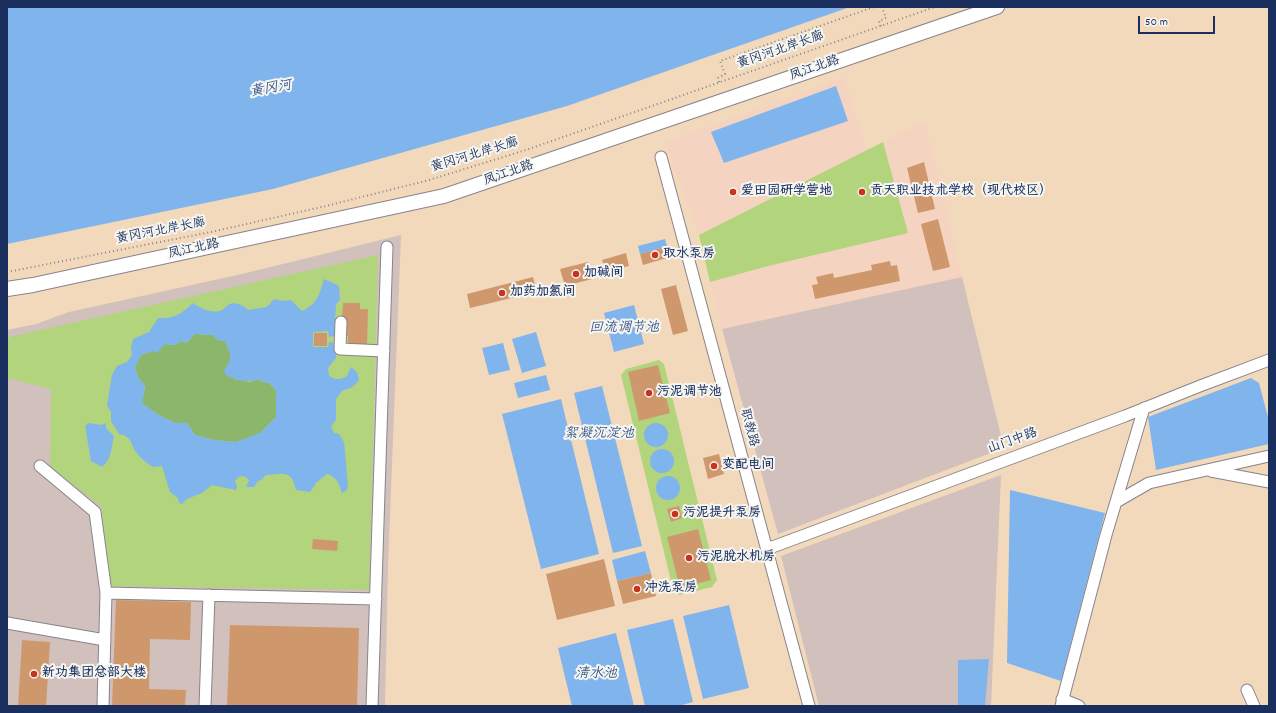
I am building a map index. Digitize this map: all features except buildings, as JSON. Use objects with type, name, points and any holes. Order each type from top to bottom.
[{"type":"main road","name":"凤江北路","points":[[7,289],[33,285],[444,196],[997,7]]},
{"type":"street","name":"职教路","points":[[661,157],[809,706]]},
{"type":"street","points":[[372,706],[388,247]]},
{"type":"street","points":[[341,322],[340,349],[384,351]]},
{"type":"street","name":"山门中路","points":[[767,549],[1269,360]]},
{"type":"street","points":[[1079,706],[1062,703],[1106,535],[1144,408]]},
{"type":"street","points":[[1116,502],[1149,483],[1269,456]]},
{"type":"street","points":[[40,466],[95,512],[106,593],[103,706]]},
{"type":"street","points":[[1207,470],[1269,482]]},
{"type":"street","points":[[106,593],[376,599]]},
{"type":"street","points":[[205,706],[209,595]]},
{"type":"street","points":[[7,623],[105,640]]},
{"type":"street","points":[[1247,690],[1254,706]]},
{"type":"path","points":[[720,83],[718,78],[725,74],[720,61],[874,7]]},
{"type":"path","points":[[881,26],[879,21],[886,18],[882,7]]},
{"type":"path","name":"黄冈河北岸长廊","points":[[7,272],[211,232],[326,206],[429,180],[526,150],[935,7]]},
{"type":"shaded area","name":"贡天职业技术学校（现代校区）","points":[[844,77],[867,150],[925,121],[962,277],[722,329],[699,235],[665,142]]},
{"type":"shaded area","points":[[401,235],[388,567],[385,706],[7,706],[7,330],[36,324],[69,312],[242,274]]},
{"type":"shaded area","points":[[962,277],[1004,448],[778,534],[722,329]]},
{"type":"shaded area","points":[[1001,475],[991,706],[819,706],[781,556]]},
{"type":"green space","points":[[883,142],[908,233],[768,266],[710,282],[699,235]]},
{"type":"green space","points":[[378,255],[369,590],[111,586],[101,506],[50,467],[51,389],[7,378],[7,348],[9,337]]},
{"type":"green space","points":[[195,334],[213,335],[217,340],[225,341],[230,353],[230,363],[236,380],[249,382],[259,379],[262,382],[269,383],[276,390],[276,417],[260,433],[236,442],[214,440],[195,435],[187,423],[175,423],[157,414],[142,403],[145,386],[138,377],[135,367],[141,355],[153,351],[165,344],[175,345],[181,341],[186,343]]},
{"type":"green space","points":[[659,360],[664,364],[717,580],[712,587],[679,595],[673,589],[621,375],[626,369]]},
{"type":"water","name":"黄冈河","points":[[7,7],[850,7],[567,106],[273,189],[7,244]]},
{"type":"water","points":[[836,86],[848,121],[724,163],[711,132]]},
{"type":"water","points":[[665,239],[667,246],[640,254],[638,246]]},
{"type":"water","points":[[324,279],[339,286],[340,300],[336,304],[334,336],[329,337],[328,331],[313,332],[313,347],[328,347],[329,342],[335,343],[336,358],[328,368],[329,376],[338,379],[347,376],[351,367],[357,372],[359,380],[352,387],[343,390],[336,399],[336,420],[331,426],[334,433],[339,434],[344,442],[348,486],[346,491],[342,493],[339,484],[335,479],[327,474],[316,483],[310,492],[296,490],[292,479],[286,474],[266,475],[258,481],[254,487],[246,487],[249,480],[242,476],[238,477],[235,481],[237,486],[236,490],[212,485],[202,493],[187,499],[182,504],[179,503],[178,498],[170,492],[162,466],[153,467],[139,456],[129,438],[119,434],[111,421],[111,412],[107,405],[112,375],[117,366],[127,362],[132,355],[131,348],[133,339],[149,332],[158,318],[173,317],[193,303],[206,310],[221,311],[233,303],[241,305],[248,310],[267,307],[274,299],[282,301],[291,300],[302,311],[315,302]],"holes":[[[195,334],[213,335],[217,340],[225,341],[230,352],[230,359],[224,370],[226,375],[242,381],[259,379],[262,382],[269,383],[276,390],[276,417],[260,433],[236,442],[214,440],[195,435],[187,423],[175,423],[157,414],[142,403],[145,386],[138,377],[135,367],[141,355],[153,351],[157,353],[165,344],[175,345],[181,341],[186,343]]]},
{"type":"water","name":"回流调节池","points":[[634,305],[644,344],[614,352],[604,313]]},
{"type":"water","points":[[536,332],[546,366],[522,373],[512,339]]},
{"type":"water","points":[[503,343],[510,370],[489,375],[482,348]]},
{"type":"water","points":[[546,375],[550,390],[518,398],[514,383]]},
{"type":"water","points":[[1251,378],[1259,383],[1269,421],[1269,444],[1156,470],[1148,417]]},
{"type":"water","name":"絮凝沉淀池","points":[[602,386],[642,546],[613,553],[574,393]]},
{"type":"water","points":[[561,399],[599,554],[541,569],[502,414]]},
{"type":"water","points":[[89,423],[102,425],[106,423],[106,428],[114,436],[112,449],[108,460],[102,467],[91,461],[85,426]]},
{"type":"water","points":[[656,423],[664,427],[668,435],[664,443],[656,447],[648,443],[644,435],[648,427]]},
{"type":"water","points":[[662,449],[670,453],[674,461],[670,469],[662,473],[654,469],[650,461],[654,453]]},
{"type":"water","points":[[668,476],[676,480],[680,488],[676,496],[668,500],[660,496],[656,488],[660,480]]},
{"type":"water","points":[[1010,490],[1105,513],[1061,681],[1007,663]]},
{"type":"water","points":[[645,551],[651,573],[617,581],[612,560]]},
{"type":"water","points":[[729,605],[749,688],[703,699],[683,616]]},
{"type":"water","name":"清水池","points":[[673,619],[693,702],[678,706],[645,706],[627,630]]},
{"type":"water","name":"清水池","points":[[616,633],[634,706],[572,706],[558,648]]},
{"type":"water","points":[[989,659],[985,706],[958,706],[958,660]]},
{"type":"place","name":"爱田园研学营地","points":[[733,192]]},
{"type":"place","name":"贡天职业技术学校（现代校区）","points":[[862,192]]},
{"type":"place","name":"取水泵房","points":[[655,255]]},
{"type":"place","name":"加碱间","points":[[576,274]]},
{"type":"place","name":"加药加氯间","points":[[502,293]]},
{"type":"place","name":"污泥调节池","points":[[649,393]]},
{"type":"place","name":"变配电间","points":[[714,466]]},
{"type":"place","name":"污泥提升泵房","points":[[675,514]]},
{"type":"place","name":"污泥脱水机房","points":[[689,558]]},
{"type":"place","name":"冲洗泵房","points":[[637,589]]},
{"type":"place","name":"新功集团总部大楼","points":[[34,674]]}]
